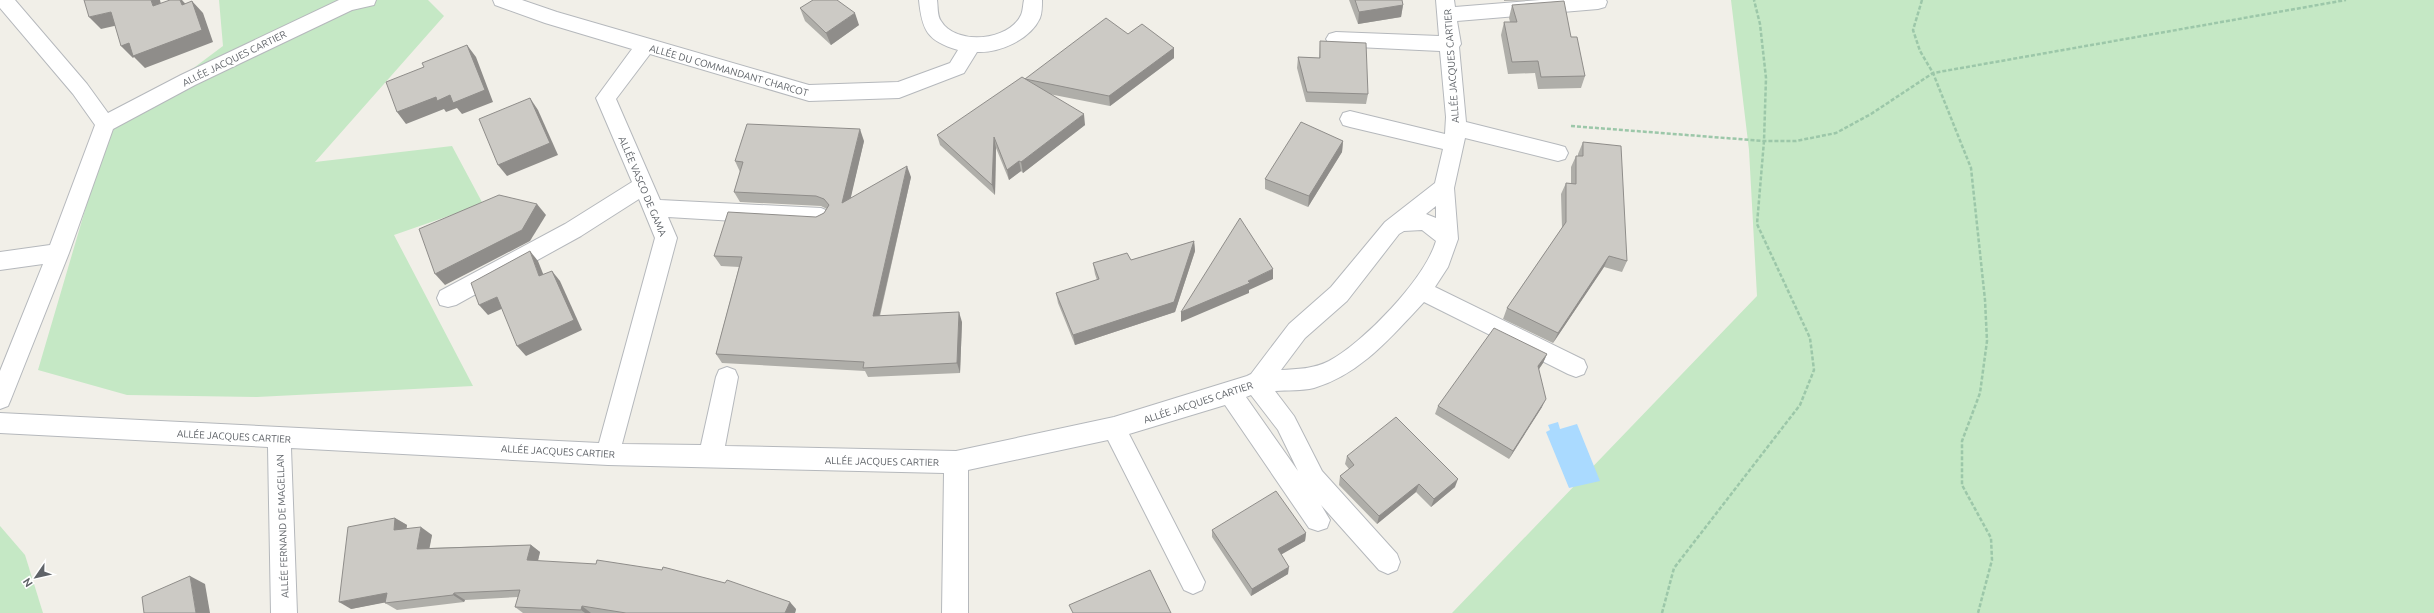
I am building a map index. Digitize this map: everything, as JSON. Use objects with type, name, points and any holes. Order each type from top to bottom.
[{"type":"street","points":[[0,399],[58,253],[105,124],[80,89],[4,0]]},
{"type":"street","name":"ALLÉE JACQUES CARTIER","points":[[105,124],[188,80],[348,4],[367,0]]},
{"type":"street","name":"ALLÉE DU COMMANDANT CHARCOT","points":[[502,0],[552,18],[809,93],[899,90],[957,68],[970,46]]},
{"type":"street","points":[[928,0],[926,13],[931,25],[940,35],[954,42],[970,46],[1001,41],[1022,29],[1031,16],[1033,0]]},
{"type":"street","points":[[1447,7],[1598,2]]},
{"type":"street","name":"ALLÉE JACQUES CARTIER","points":[[0,423],[608,454],[956,462],[1114,428],[1230,393],[1257,383],[1313,378],[1337,368],[1357,355],[1421,290],[1437,267],[1447,239],[1447,210],[1444,188],[1455,136],[1451,44],[1447,7]]},
{"type":"street","points":[[1336,39],[1451,44]]},
{"type":"street","name":"ALLÉE VASCO DE GAMA","points":[[608,454],[666,238],[606,98],[645,46]]},
{"type":"street","points":[[1350,119],[1558,153]]},
{"type":"street","points":[[448,298],[573,230],[644,185]]},
{"type":"street","points":[[1388,562],[1314,479],[1286,423],[1257,383],[1297,331],[1339,294],[1398,223],[1444,188]]},
{"type":"street","points":[[654,208],[821,217]]},
{"type":"street","points":[[1398,223],[1417,219],[1427,221],[1447,239]]},
{"type":"street","points":[[0,261],[58,253]]},
{"type":"street","points":[[1421,290],[1576,367]]},
{"type":"street","points":[[710,456],[727,377]]},
{"type":"street","points":[[1230,393],[1318,520]]},
{"type":"street","points":[[1114,428],[1193,582]]},
{"type":"street","name":"ALLÉE FERNAND DE MAGELLAN","points":[[279,438],[284,613]]},
{"type":"street","points":[[955,613],[956,462]]},
{"type":"path","points":[[1662,613],[1674,568],[1800,405],[1814,370],[1810,338],[1757,224],[1764,141],[1766,78],[1760,24],[1754,0]]},
{"type":"path","points":[[1922,0],[1913,30],[1920,51],[1933,73],[1971,168],[1985,300],[1987,341],[1980,393],[1962,441],[1962,485],[1974,512],[1991,538],[1992,560],[1978,613]]},
{"type":"path","points":[[1566,126],[1764,141],[1796,141],[1836,133],[1871,114],[1933,73],[2346,0]]},
{"type":"green space","points":[[219,0],[428,0],[444,16],[315,162],[452,146],[483,204],[394,235],[473,386],[257,397],[127,395],[38,370],[108,132],[223,46]]},
{"type":"green space","points":[[1731,0],[2434,0],[2434,613],[1452,613],[1757,296],[1749,150]]},
{"type":"green space","points":[[0,526],[25,555],[43,613],[0,613]]},
{"type":"water","points":[[1558,422],[1560,429],[1577,424],[1600,481],[1569,488],[1546,432],[1550,430],[1548,425]]},
{"type":"building","points":[[84,0],[151,0],[153,6],[170,0],[180,0],[182,5],[192,1],[202,30],[133,56],[129,43],[121,46],[111,12],[89,17]]},
{"type":"building","points":[[813,0],[837,0],[855,13],[826,33],[800,8]]},
{"type":"building","points":[[1355,0],[1402,0],[1403,5],[1359,12]]},
{"type":"building","points":[[1564,1],[1571,37],[1577,37],[1585,76],[1541,77],[1538,61],[1512,62],[1504,22],[1517,22],[1512,5]]},
{"type":"building","points":[[1106,18],[1128,34],[1142,24],[1174,48],[1109,96],[1025,79]]},
{"type":"building","points":[[1320,41],[1366,43],[1368,94],[1307,92],[1298,57],[1320,58]]},
{"type":"building","points":[[467,45],[485,90],[453,103],[450,95],[437,101],[436,97],[397,112],[386,82],[424,67],[422,63]]},
{"type":"building","points":[[1022,77],[1084,114],[1021,162],[1019,161],[1007,170],[994,137],[992,185],[937,135]]},
{"type":"building","points":[[530,98],[550,143],[498,165],[479,119]]},
{"type":"building","points":[[1301,122],[1343,141],[1309,196],[1265,179]]},
{"type":"building","points":[[747,124],[860,129],[842,203],[907,166],[873,316],[959,312],[957,363],[863,368],[864,362],[716,354],[742,257],[714,256],[728,212],[816,217],[824,213],[829,205],[824,199],[816,196],[734,192],[743,162],[735,161]]},
{"type":"building","points":[[1583,142],[1621,146],[1627,261],[1609,256],[1558,333],[1507,308],[1566,222],[1566,183],[1576,184],[1576,156],[1583,156]]},
{"type":"building","points":[[499,195],[537,204],[522,230],[435,274],[419,229]]},
{"type":"building","points":[[1240,218],[1273,269],[1248,281],[1250,283],[1181,312]]},
{"type":"building","points":[[1194,241],[1174,302],[1073,335],[1056,293],[1099,279],[1093,263],[1127,253],[1131,260]]},
{"type":"building","points":[[530,251],[539,276],[552,271],[574,320],[517,346],[497,297],[479,305],[471,283]]},
{"type":"building","points":[[1494,328],[1547,354],[1538,366],[1546,399],[1513,451],[1438,406]]},
{"type":"building","points":[[1396,417],[1458,479],[1434,499],[1419,484],[1379,516],[1340,476],[1354,465],[1347,456]]},
{"type":"building","points":[[1276,491],[1306,533],[1278,549],[1289,567],[1252,589],[1212,530]]},
{"type":"building","points":[[395,518],[394,530],[421,527],[417,549],[531,545],[527,560],[596,564],[597,560],[662,570],[663,567],[725,583],[727,580],[790,602],[785,613],[626,613],[582,606],[581,610],[515,607],[520,590],[454,593],[453,595],[385,603],[387,593],[339,602],[348,527]]},
{"type":"building","points":[[1150,570],[1171,613],[1073,613],[1069,605]]},
{"type":"building","points":[[190,576],[196,613],[144,613],[142,597]]}]
